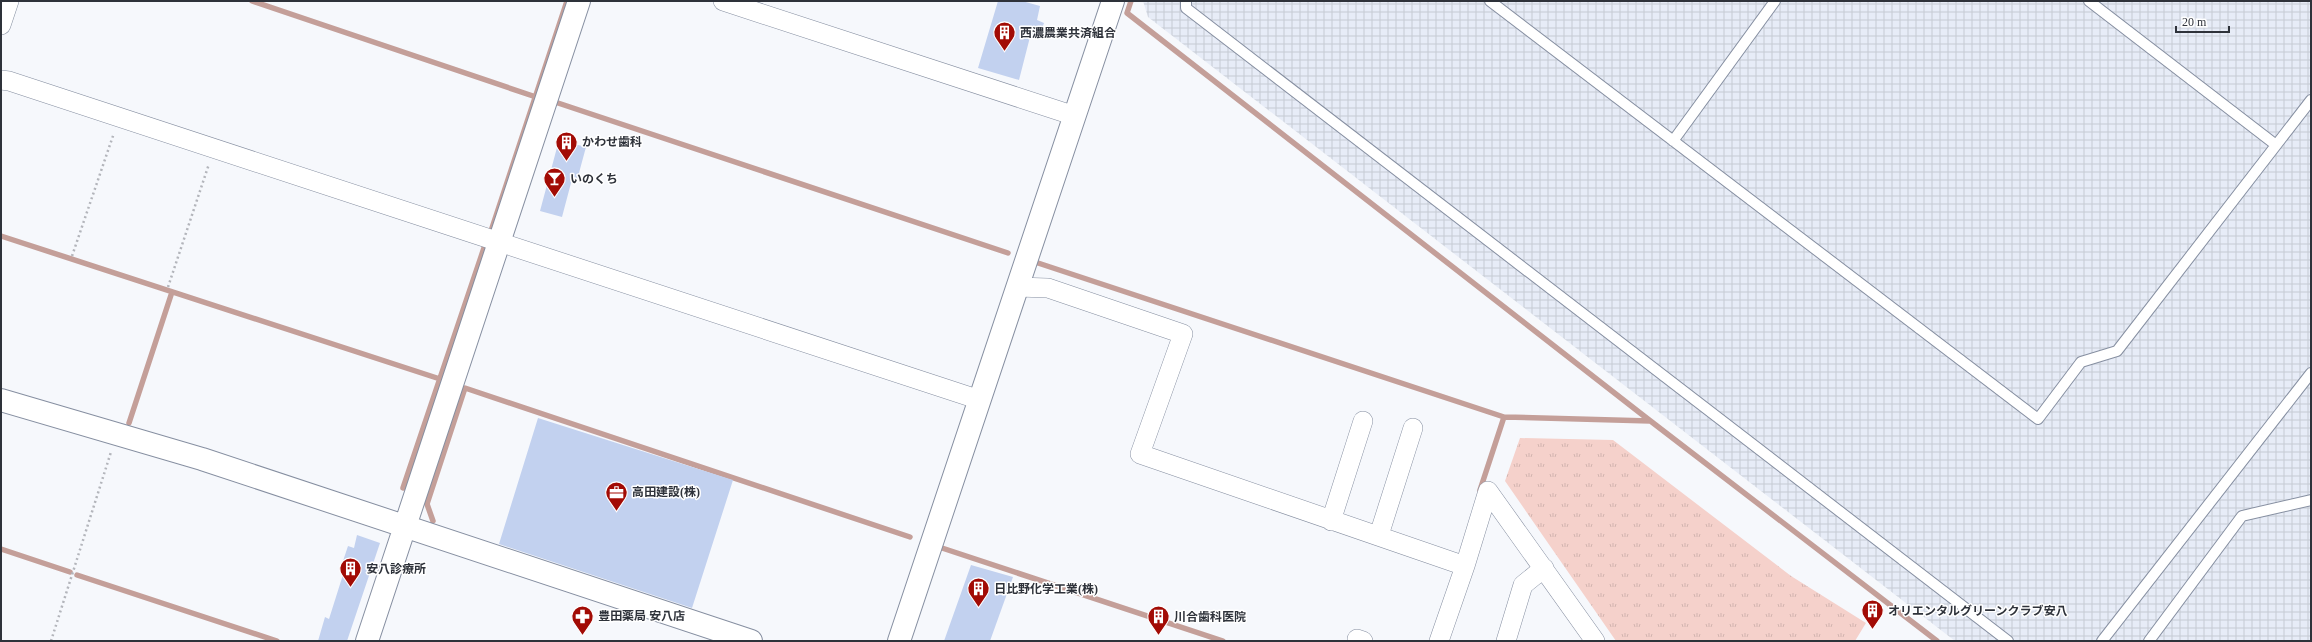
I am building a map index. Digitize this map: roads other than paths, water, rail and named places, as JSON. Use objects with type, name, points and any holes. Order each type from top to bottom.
[{"type":"street","points":[[1,25],[9,1]]},
{"type":"street","points":[[367,641],[579,1]]},
{"type":"street","points":[[723,1],[1075,116]]},
{"type":"street","points":[[899,641],[1113,1]]},
{"type":"street","points":[[1,80],[9,81],[980,400]]},
{"type":"street","points":[[1017,287],[1048,288],[1183,334],[1140,454],[1331,521],[1379,535],[1465,566]]},
{"type":"street","points":[[1,400],[202,459],[752,641]]},
{"type":"street","points":[[1331,521],[1363,421]]},
{"type":"street","points":[[1379,535],[1413,428]]},
{"type":"street","points":[[1439,641],[1465,566],[1488,491],[1596,641]]},
{"type":"street","points":[[1506,641],[1523,585],[1544,568]]},
{"type":"lane","points":[[1186,1],[1186,8],[2008,641]]},
{"type":"lane","points":[[1490,1],[2038,418],[2081,362],[2117,351],[2311,100]]},
{"type":"lane","points":[[1673,141],[1775,1]]},
{"type":"lane","points":[[2089,1],[2276,145]]},
{"type":"lane","points":[[2102,641],[2311,373]]},
{"type":"lane","points":[[2148,641],[2242,516],[2311,500]]},
{"type":"waterway","points":[[252,1],[536,97]]},
{"type":"waterway","points":[[491,231],[567,1]]},
{"type":"waterway","points":[[1131,1],[1127,13],[1644,416],[1937,641]]},
{"type":"waterway","points":[[558,103],[1008,253]]},
{"type":"waterway","points":[[1,236],[440,379]]},
{"type":"waterway","points":[[403,488],[485,245]]},
{"type":"waterway","points":[[1035,262],[1504,417],[1650,421]]},
{"type":"waterway","points":[[129,423],[172,292]]},
{"type":"waterway","points":[[433,521],[427,504],[465,388],[910,537]]},
{"type":"waterway","points":[[1480,490],[1504,417]]},
{"type":"waterway","points":[[942,548],[1223,641]]},
{"type":"waterway","points":[[1,549],[70,572]]},
{"type":"waterway","points":[[77,575],[277,641]]},
{"type":"place","name":"西濃農業共済組合","points":[[1004,52]]},
{"type":"place","name":"かわせ歯科","points":[[567,162]]},
{"type":"place","name":"いのくち","points":[[555,198]]},
{"type":"place","name":"高田建設(株)","points":[[616,512]]},
{"type":"place","name":"安八診療所","points":[[351,588]]},
{"type":"place","name":"日比野化学工業(株)","points":[[978,608]]},
{"type":"place","name":"オリエンタルグリーンクラブ安八","points":[[1873,630]]},
{"type":"place","name":"豊田薬局 安八店","points":[[582,636]]},
{"type":"place","name":"川合歯科医院","points":[[1158,636]]}]
